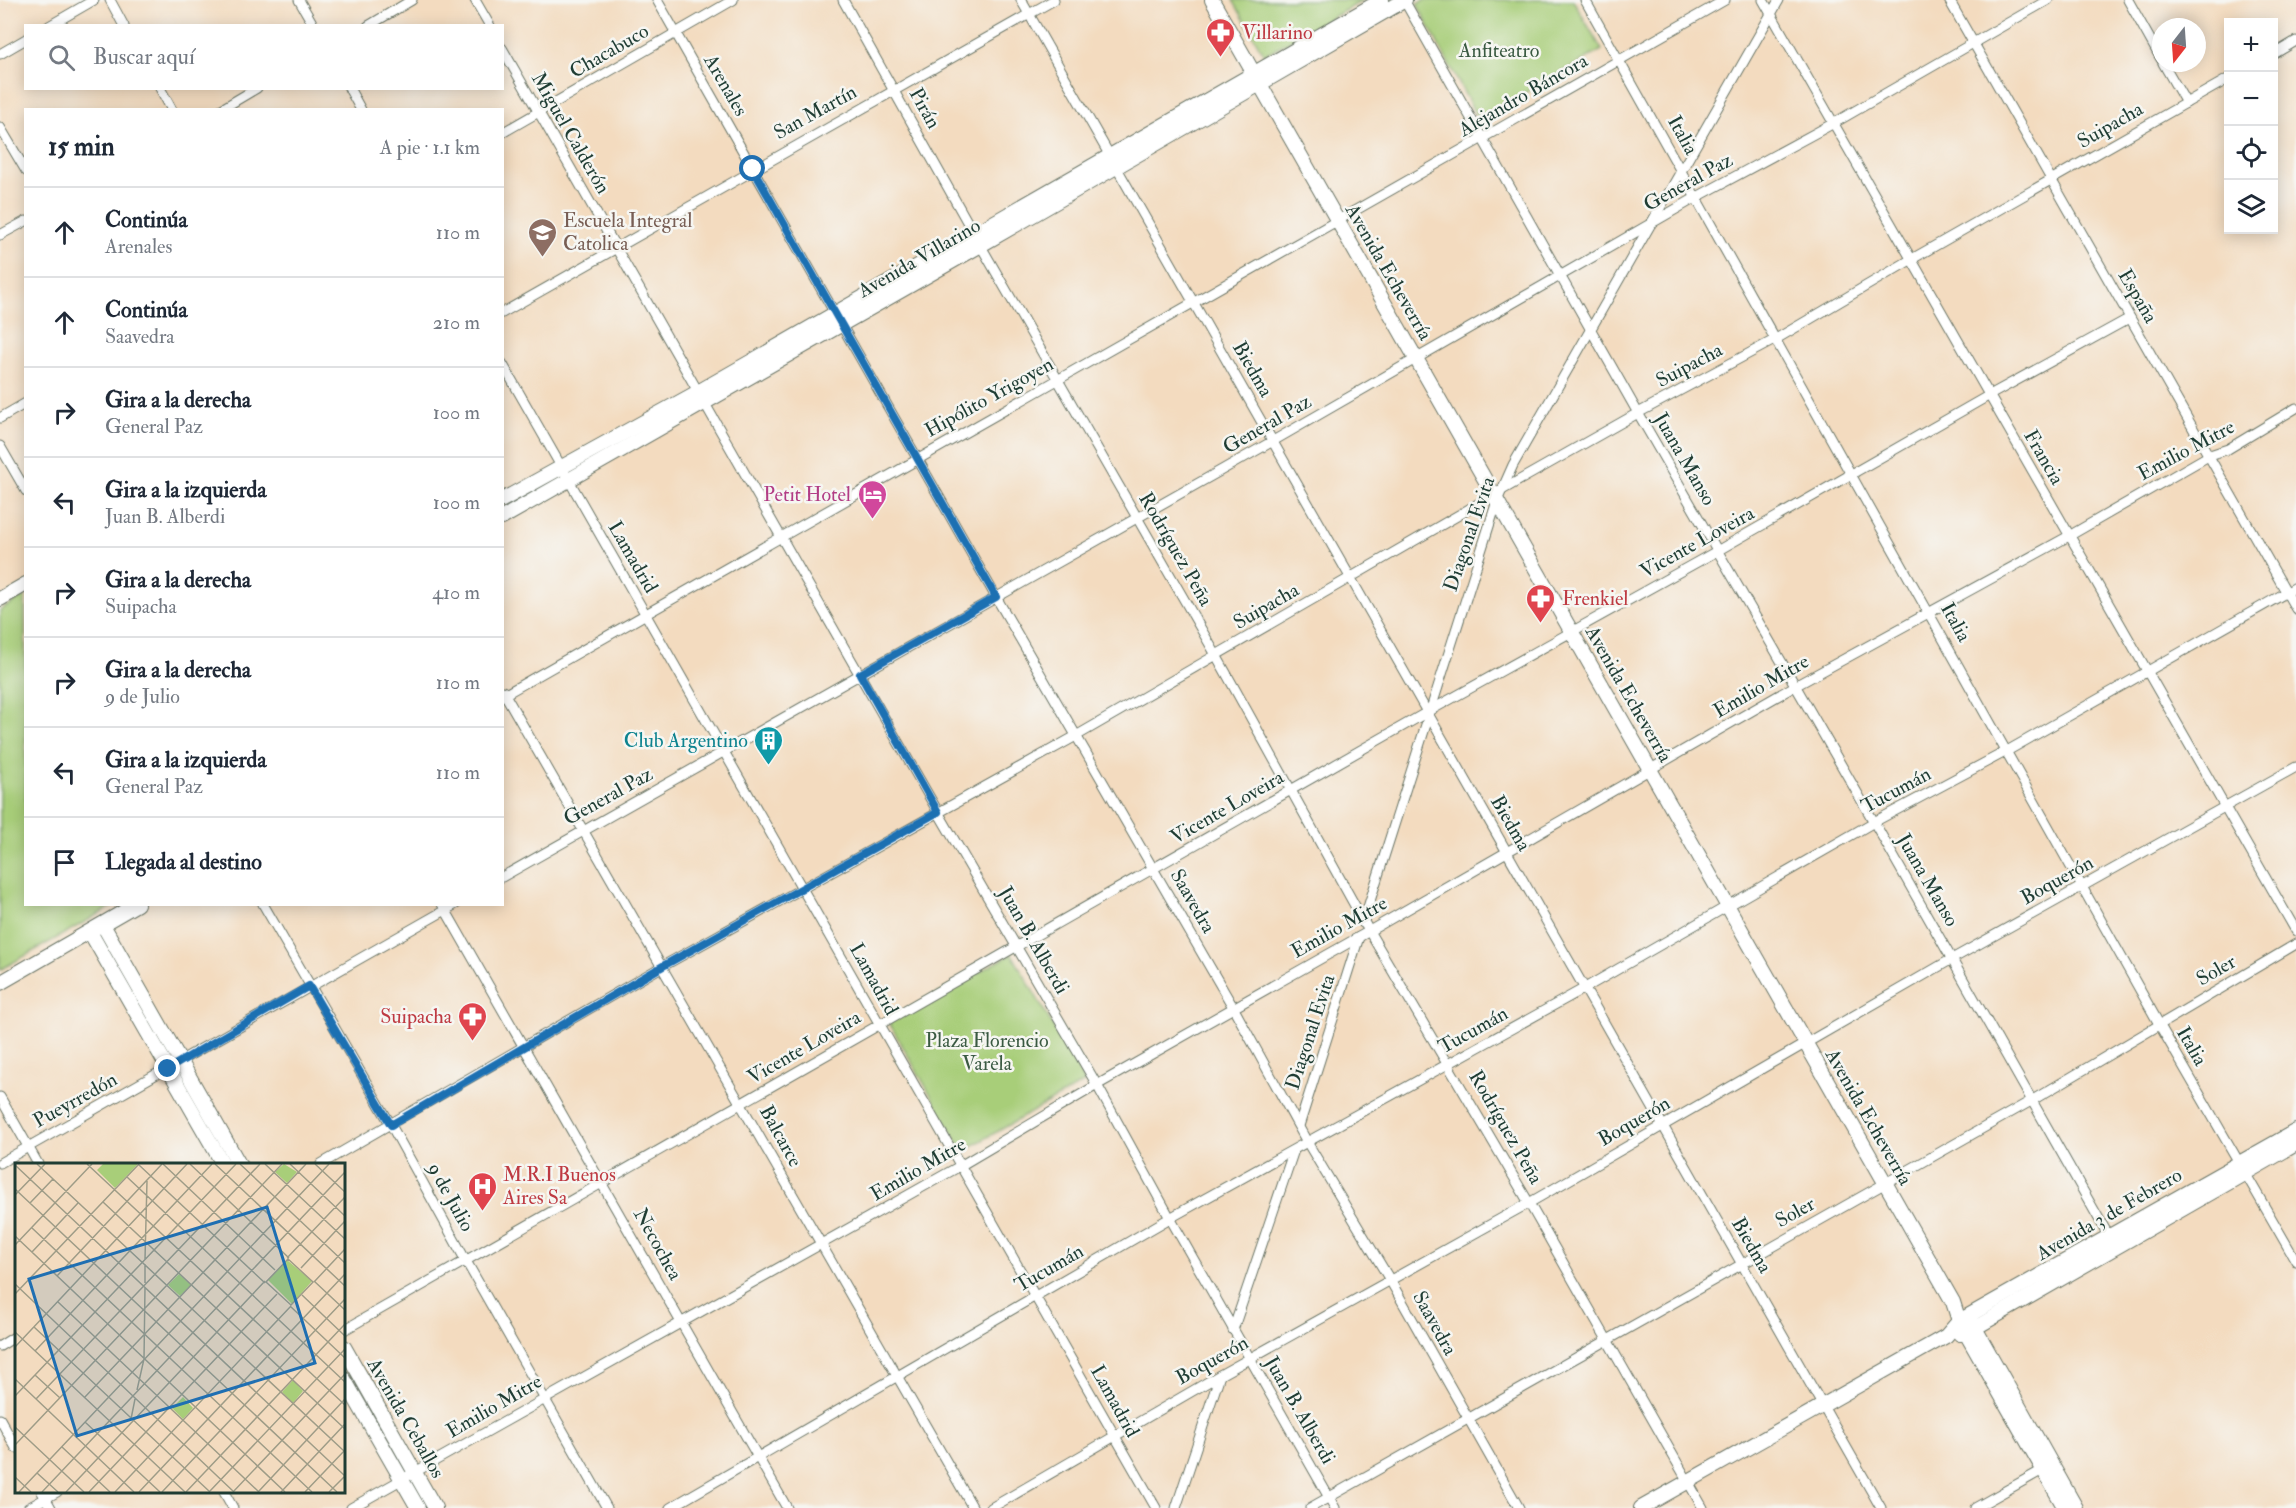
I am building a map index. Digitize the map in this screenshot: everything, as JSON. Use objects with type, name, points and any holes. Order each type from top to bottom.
[{"type":"main road","name":"Avenida Echeverría","points":[[1212,0],[1417,359],[1498,495],[1572,633],[1884,1183],[2048,1467],[2076,1508]]},
{"type":"main road","points":[[1257,79],[1382,0]]},
{"type":"main road","points":[[1257,79],[1404,0]]},
{"type":"main road","name":"Avenida Villarino","points":[[504,517],[569,481],[701,397],[1257,79]]},
{"type":"main road","name":"Avenida Villarino","points":[[504,499],[701,397]]},
{"type":"main road","points":[[0,599],[24,585]]},
{"type":"main road","points":[[0,983],[134,906]]},
{"type":"main road","points":[[103,924],[238,1163]]},
{"type":"main road","points":[[90,932],[222,1163]]},
{"type":"main road","name":"Avenida 3 de Febrero","points":[[1641,1508],[2242,1168],[2296,1131]]},
{"type":"main road","name":"Avenida 3 de Febrero","points":[[2242,1168],[2296,1144]]},
{"type":"main road","name":"Avenida Ceballos","points":[[345,1349],[435,1508]]},
{"type":"main road","name":"Avenida Ceballos","points":[[345,1381],[418,1508]]},
{"type":"main road","name":"Avenida Echeverría","points":[[2048,1467],[2065,1508]]},
{"type":"street","points":[[52,24],[94,0]]},
{"type":"street","points":[[110,0],[123,24]]},
{"type":"street","points":[[299,0],[313,24]]},
{"type":"street","points":[[371,24],[412,0]]},
{"type":"street","points":[[475,0],[489,24]]},
{"type":"street","name":"Arenales","points":[[657,0],[839,318]]},
{"type":"street","name":"Chacabuco","points":[[504,132],[733,0]]},
{"type":"street","name":"Pirán","points":[[843,0],[977,240]]},
{"type":"street","name":"Biedma","points":[[1021,0],[1881,1508]]},
{"type":"street","name":"San Martín","points":[[504,312],[1054,0]]},
{"type":"street","name":"Juana Manso","points":[[1404,0],[2112,1242]]},
{"type":"street","name":"Italia","points":[[1585,0],[2159,1024],[2296,1261]]},
{"type":"street","name":"Alejandro Báncora","points":[[1338,220],[1725,0]]},
{"type":"street","name":"Francia","points":[[1763,0],[2296,931]]},
{"type":"street","name":"Diagonal Evita","points":[[1299,1126],[1498,495],[1779,0]]},
{"type":"street","name":"España","points":[[1949,0],[2296,609]]},
{"type":"street","name":"General Paz","points":[[504,876],[1273,441],[1697,197],[1834,123],[2048,0]]},
{"type":"street","points":[[2128,0],[2152,43]]},
{"type":"street","points":[[0,54],[24,40]]},
{"type":"street","points":[[2278,52],[2296,41]]},
{"type":"street","name":"Miguel Calderón","points":[[504,51],[701,397]]},
{"type":"street","points":[[2168,72],[2186,103]]},
{"type":"street","name":"Suipacha","points":[[323,1163],[663,966],[1076,736],[1638,413],[1776,339],[2051,179],[2224,82]]},
{"type":"street","points":[[161,90],[171,108]]},
{"type":"street","points":[[223,108],[254,90]]},
{"type":"street","points":[[350,90],[360,108]]},
{"type":"street","points":[[0,126],[24,168]]},
{"type":"street","name":"Hipólito Yrigoyen","points":[[504,692],[1059,381],[1338,220]]},
{"type":"street","points":[[0,235],[24,221]]},
{"type":"street","name":"Rodríguez Peña","points":[[977,240],[1216,655],[1369,931],[1449,1064],[1702,1508]]},
{"type":"street","name":"Saavedra","points":[[839,318],[996,597],[1233,1007],[1307,1142],[1390,1280],[1519,1508]]},
{"type":"street","name":"Vicente Loveira","points":[[345,1329],[1017,945],[2130,318]]},
{"type":"street","name":"Lamadrid","points":[[504,367],[1156,1508]]},
{"type":"street","name":"Juan B. Alberdi","points":[[701,397],[938,812],[1017,945],[1335,1508]]},
{"type":"street","points":[[0,418],[24,404]]},
{"type":"street","name":"Emilio Mitre","points":[[351,1508],[680,1321],[960,1166],[1096,1085],[1359,937],[1795,686],[2069,536],[2210,455],[2228,449],[2296,408]]},
{"type":"street","points":[[0,446],[24,487]]},
{"type":"street","name":"Tucumán","points":[[669,1508],[759,1458],[1170,1218],[1585,988],[1726,905],[2007,751],[2296,587]]},
{"type":"street","name":"Balcarce","points":[[504,695],[585,830],[973,1508]]},
{"type":"street","name":"Boquerón","points":[[991,1508],[1220,1375],[1529,1203],[1952,959],[2296,766]]},
{"type":"street","name":"9 de Julio","points":[[264,906],[391,1125],[607,1508]]},
{"type":"street","points":[[168,1069],[444,907]]},
{"type":"street","name":"Necochea","points":[[444,907],[787,1508]]},
{"type":"street","name":"Soler","points":[[1310,1508],[2031,1101],[2296,944]]},
{"type":"street","name":"Pueyrredón","points":[[0,1163],[168,1069]]},
{"type":"street","points":[[0,1097],[37,1163]]},
{"type":"street","points":[[1233,1330],[1294,1150]]},
{"type":"street","points":[[0,1346],[15,1337]]},
{"type":"street","points":[[1176,1508],[1220,1375]]},
{"type":"street","points":[[0,1419],[15,1446]]},
{"type":"street","points":[[1975,1508],[2048,1467]]},
{"type":"street","points":[[225,1493],[233,1508]]},
{"type":"street","points":[[28,1508],[44,1495],[51,1508]]},
{"type":"green space","points":[[1233,0],[1364,0],[1264,55]]},
{"type":"green space","name":"Anfiteatro","points":[[1425,0],[1573,0],[1602,50],[1478,119],[1417,4]]},
{"type":"green space","points":[[24,597],[24,906],[113,906],[0,970],[0,610]]},
{"type":"green space","name":"Plaza Florencio Varela","points":[[1012,954],[1085,1082],[963,1151],[888,1021]]},
{"type":"place","name":"Villarino","points":[[1221,58]]},
{"type":"place","name":"Escuela Integral Catolica","points":[[542,258]]},
{"type":"place","name":"Petit Hotel","points":[[872,520]]},
{"type":"place","name":"Frenkiel","points":[[1541,624]]},
{"type":"place","name":"Club Argentino","points":[[769,766]]},
{"type":"place","name":"Suipacha","points":[[473,1042]]},
{"type":"place","name":"M.R.I Buenos Aires Sa","points":[[482,1212]]},
{"type":"route","points":[[168,1069],[309,986],[391,1125],[663,966],[938,812],[860,674],[996,597],[753,169]]}]
